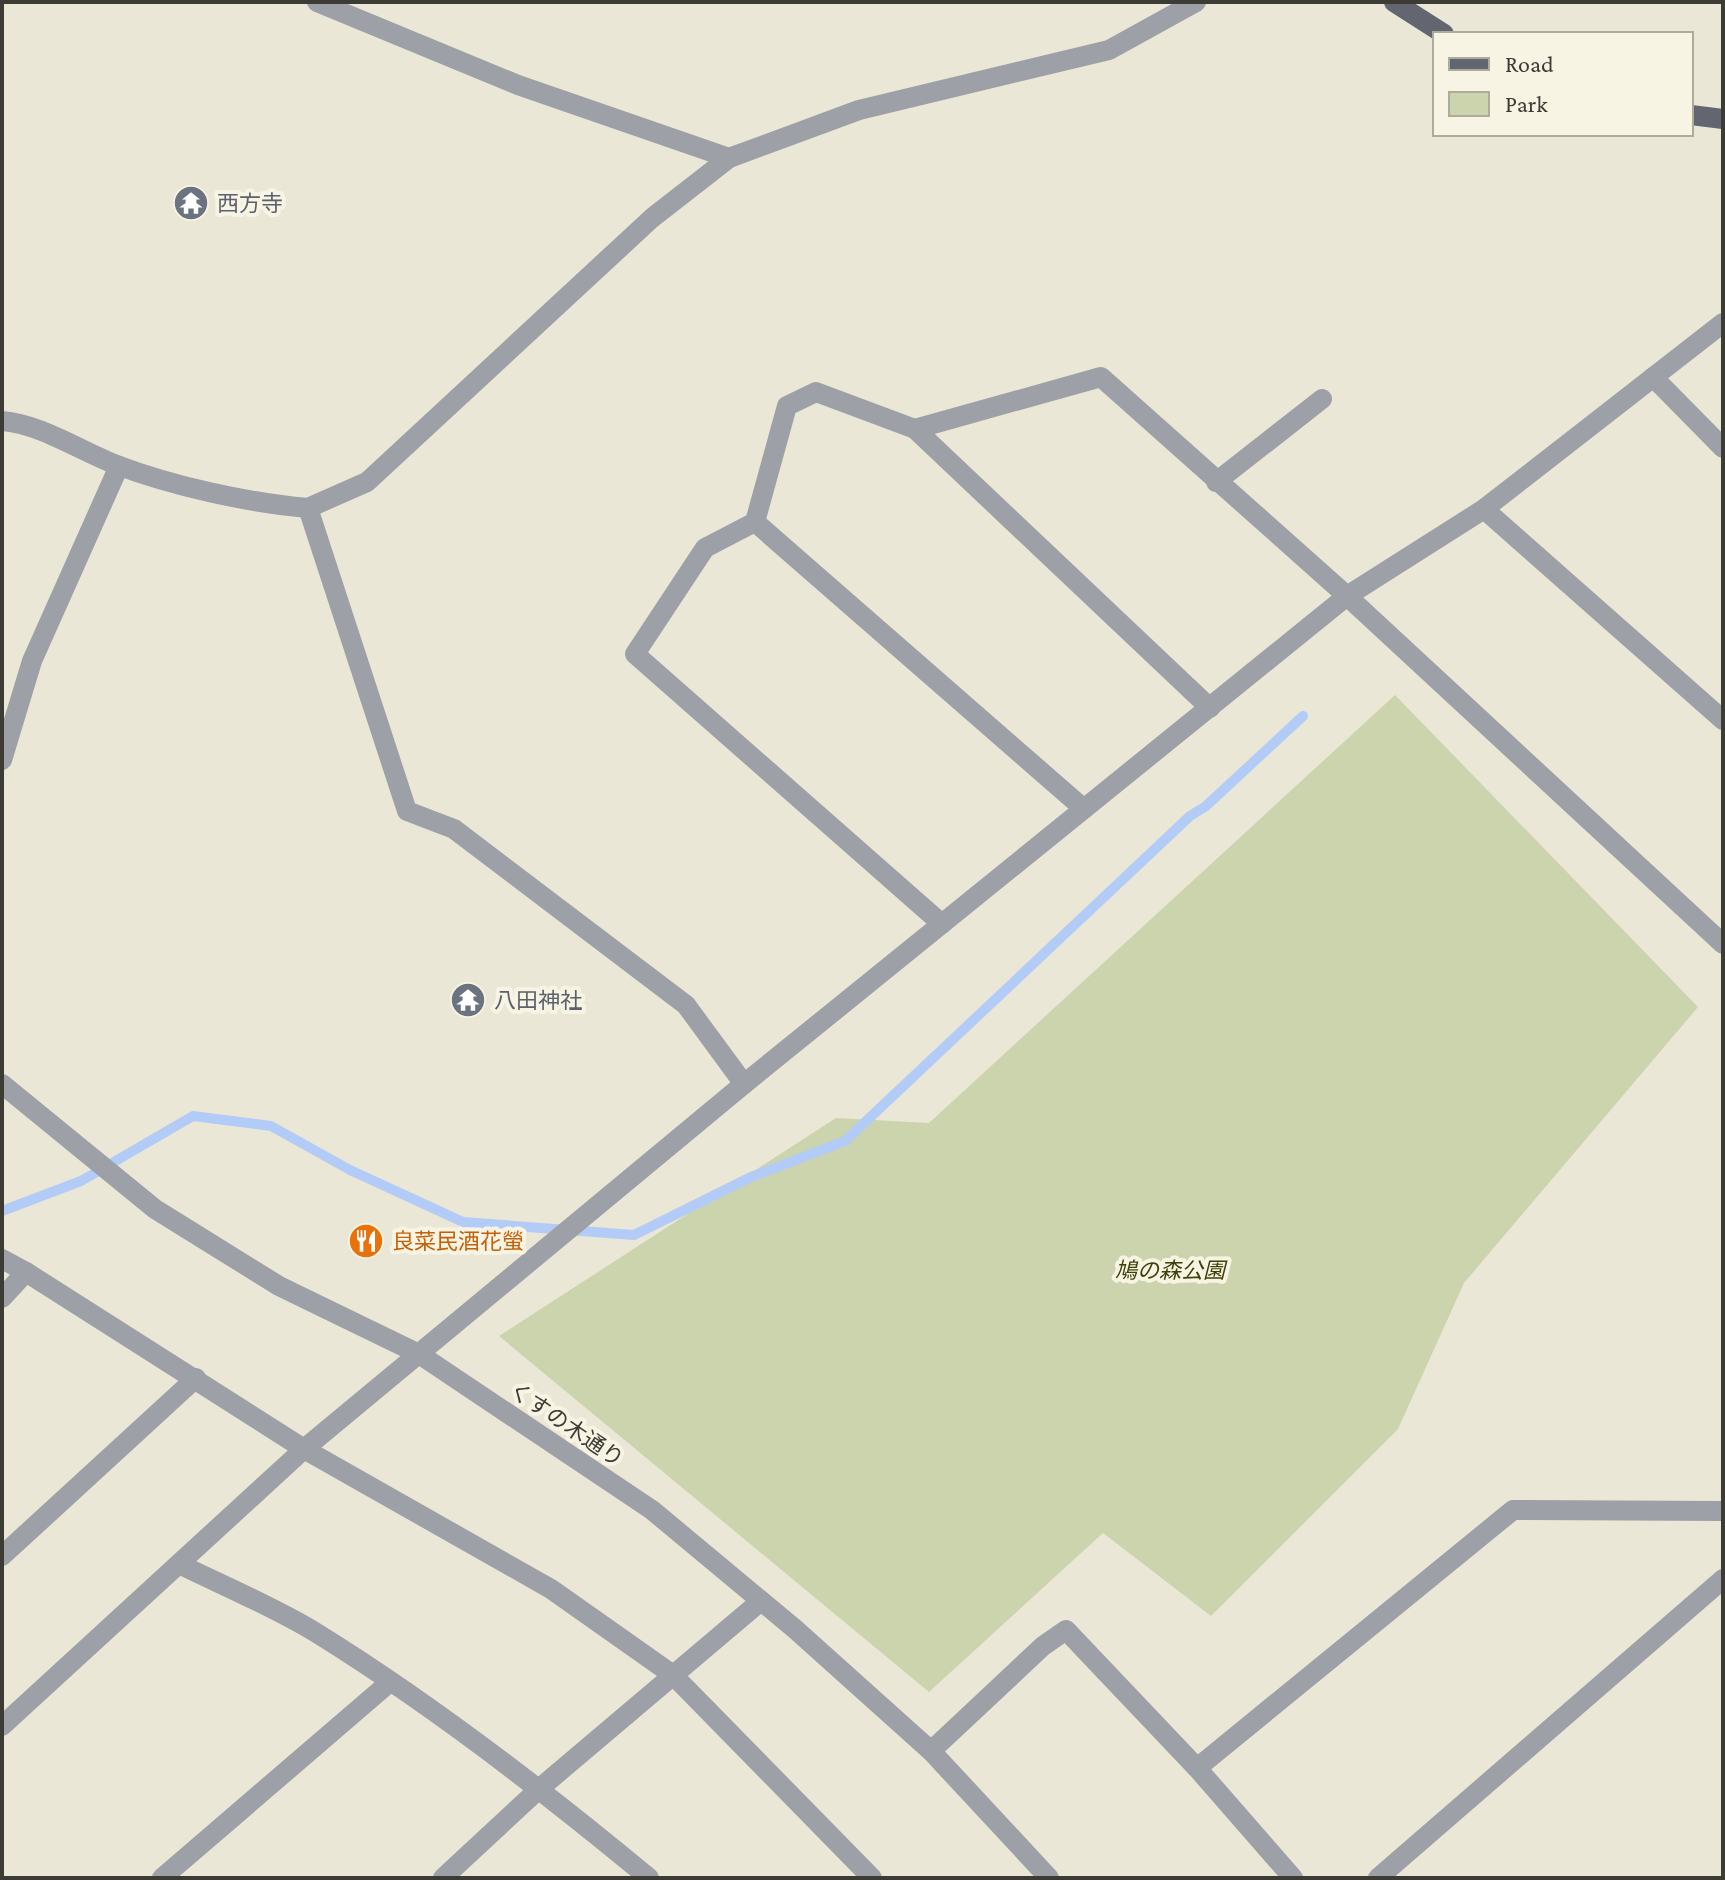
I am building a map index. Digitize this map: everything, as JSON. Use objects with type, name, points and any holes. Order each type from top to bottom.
[{"type":"main road","points":[[1394,2],[1441,32]]},
{"type":"main road","points":[[1693,115],[1723,119]]},
{"type":"street","points":[[317,2],[518,85],[729,158]]},
{"type":"street","points":[[2,421],[56,439],[119,466],[264,505],[308,508],[367,482],[652,218],[729,158],[859,110],[1109,50],[1196,2]]},
{"type":"street","points":[[2,1726],[304,1449],[744,1084],[1347,596],[1484,509],[1723,323]]},
{"type":"street","points":[[915,429],[1101,377],[1347,596],[1723,944]]},
{"type":"street","points":[[1653,377],[1723,448]]},
{"type":"street","points":[[942,924],[635,654],[705,548],[755,522],[787,406],[816,392],[915,429],[1210,708]]},
{"type":"street","points":[[1216,482],[1322,399]]},
{"type":"street","points":[[2,760],[32,661],[119,466]]},
{"type":"street","points":[[308,508],[407,811],[454,829],[686,1005],[744,1084]]},
{"type":"street","points":[[1484,509],[1723,720]]},
{"type":"street","points":[[755,522],[1084,809]]},
{"type":"street","name":"くすの木通り","points":[[2,1084],[155,1209],[279,1286],[419,1354],[652,1510],[931,1751],[1049,1878]]},
{"type":"street","points":[[2,1259],[196,1378],[304,1449],[551,1589],[673,1675],[872,1878]]},
{"type":"street","points":[[2,1298],[26,1272]]},
{"type":"street","points":[[2,1556],[196,1378]]},
{"type":"street","points":[[1197,1768],[1513,1510],[1723,1511]]},
{"type":"street","points":[[179,1564],[313,1631],[390,1682],[540,1788],[649,1878]]},
{"type":"street","points":[[1378,1878],[1723,1579]]},
{"type":"street","points":[[443,1878],[540,1788],[761,1601]]},
{"type":"street","points":[[931,1751],[1043,1646],[1066,1630],[1197,1768],[1293,1878]]},
{"type":"street","points":[[162,1878],[390,1682]]},
{"type":"green space","name":"鳩の森公園","points":[[1395,695],[1698,1007],[1464,1283],[1398,1429],[1211,1616],[1103,1533],[929,1692],[499,1336],[836,1118],[929,1123]]},
{"type":"waterway","points":[[2,1211],[81,1181],[193,1116],[271,1126],[350,1170],[463,1222],[634,1235],[751,1177],[845,1141],[1190,816],[1206,806],[1303,716]]},
{"type":"place","name":"西方寺","points":[[191,203]]},
{"type":"place","name":"八田神社","points":[[468,1000]]},
{"type":"place","name":"良菜民酒花螢","points":[[366,1241]]}]
